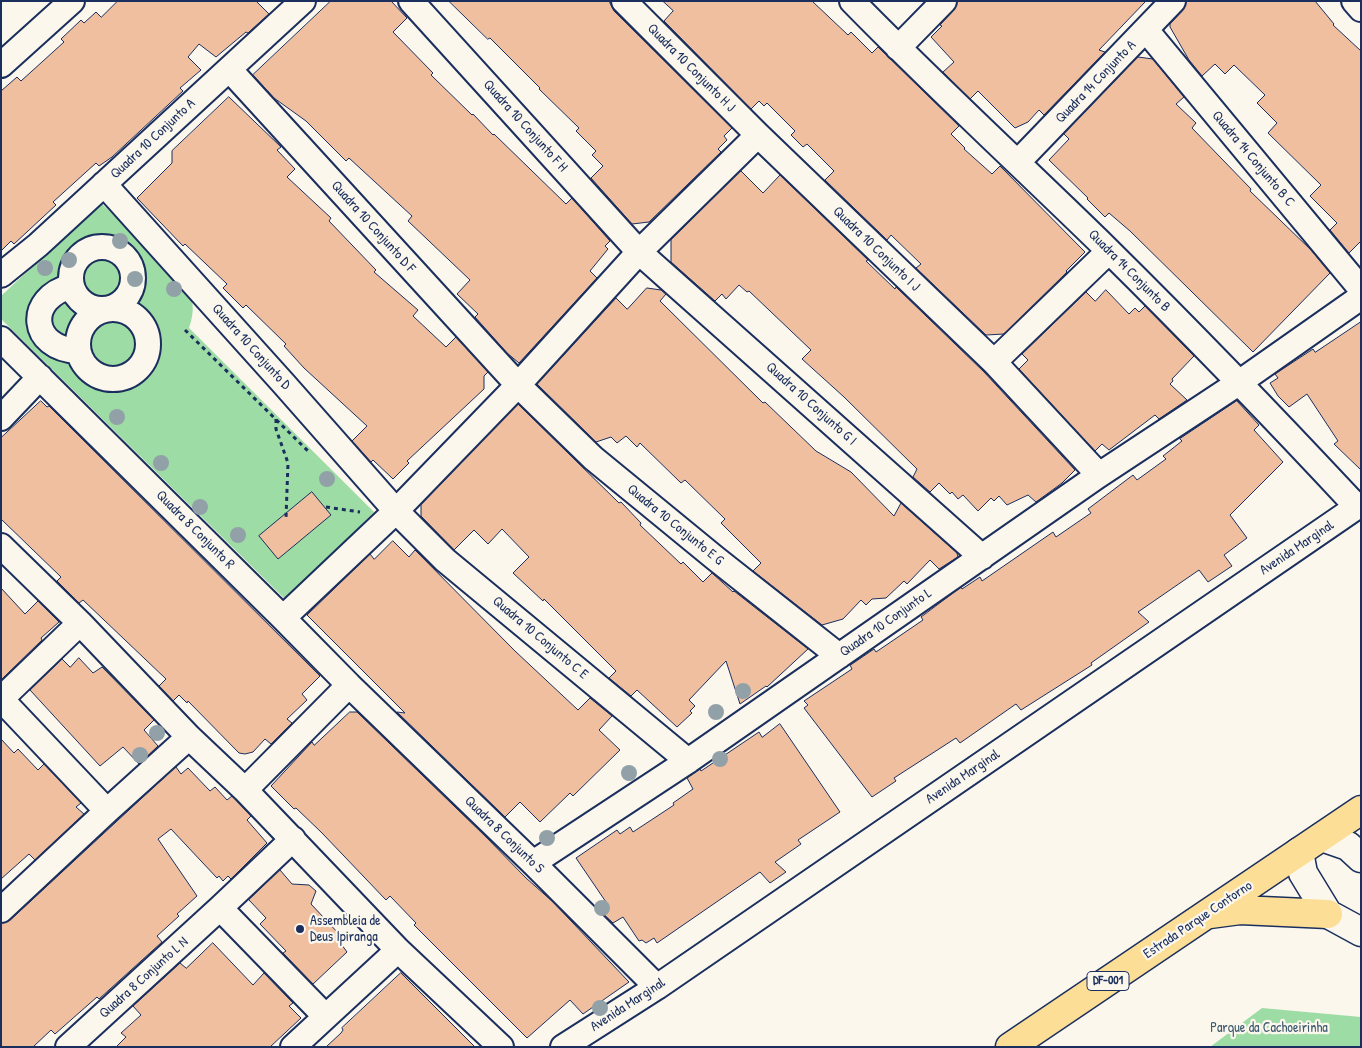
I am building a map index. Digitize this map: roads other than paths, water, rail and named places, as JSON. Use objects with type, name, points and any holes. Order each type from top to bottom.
[{"type":"main road","name":"Estrada Parque Contorno","points":[[1010,1047],[1361,810]]},
{"type":"main road","points":[[1206,915],[1240,910],[1328,914]]},
{"type":"street","points":[[1,65],[72,1]]},
{"type":"street","name":"Quadra 10 Conjunto A","points":[[1,275],[38,245],[303,1]]},
{"type":"street","name":"Quadra 10 Conjunto F H","points":[[410,1],[640,252]]},
{"type":"street","name":"Quadra 10 Conjunto H J","points":[[624,1],[758,135]]},
{"type":"street","name":"Quadra 14 Conjunto B","points":[[852,1],[898,48],[1109,251],[1359,505]]},
{"type":"street","points":[[898,48],[944,1]]},
{"type":"street","name":"Quadra 14 Conjunto A","points":[[1018,162],[1173,1]]},
{"type":"street","points":[[1354,1],[1361,9]]},
{"type":"street","name":"Quadra 14 Conjunto B C","points":[[1146,30],[1361,288]]},
{"type":"street","name":"Quadra 10 Conjunto D F","points":[[229,69],[518,385]]},
{"type":"street","points":[[284,618],[396,511],[518,385],[640,252],[758,135]]},
{"type":"street","name":"Quadra 10 Conjunto I J","points":[[758,135],[994,362],[1100,476]]},
{"type":"street","name":"Quadra 10 Conjunto D","points":[[104,184],[396,511]]},
{"type":"street","points":[[72,286],[70,278],[72,268],[76,259],[83,252],[92,247],[103,246],[113,248],[127,255],[133,282],[130,292],[123,301],[108,309],[97,312],[87,319],[80,330],[78,351],[84,365],[92,373],[103,378],[115,380],[135,372],[143,363],[147,353],[146,331],[140,322],[131,314],[121,310],[108,309],[94,308],[85,304],[77,297],[72,286]]},
{"type":"street","points":[[994,362],[1109,251]]},
{"type":"street","name":"Quadra 10 Conjunto G I","points":[[640,252],[982,557]]},
{"type":"street","points":[[72,286],[52,293],[45,300],[39,319],[41,330],[54,345],[63,349],[78,351]]},
{"type":"street","name":"Quadra 10 Conjunto L","points":[[533,863],[688,761],[982,557],[1240,382],[1361,296]]},
{"type":"street","name":"Quadra 8 Conjunto R","points":[[1,339],[284,618],[349,685]]},
{"type":"street","points":[[1,418],[40,377]]},
{"type":"street","name":"Quadra 10 Conjunto E G","points":[[518,385],[593,458],[714,558],[839,656]]},
{"type":"street","name":"Avenida Marginal","points":[[563,1047],[657,987],[1359,505]]},
{"type":"street","name":"Quadra 10 Conjunto C E","points":[[396,511],[445,560],[688,761]]},
{"type":"street","points":[[1,546],[80,623],[189,737],[245,790],[398,950],[501,1047]]},
{"type":"street","points":[[80,623],[1,699],[107,811]]},
{"type":"street","points":[[245,790],[349,685]]},
{"type":"street","name":"Quadra 8 Conjunto S","points":[[349,685],[533,863],[657,987]]},
{"type":"street","points":[[1,910],[189,737]]},
{"type":"street","points":[[1322,837],[1348,846],[1361,858]]},
{"type":"street","name":"Quadra 8 Conjunto L N","points":[[68,1047],[220,908],[292,839]]},
{"type":"street","points":[[1299,852],[1303,873],[1328,914],[1361,932]]},
{"type":"street","points":[[220,908],[325,1016]]},
{"type":"street","points":[[293,1047],[398,950]]},
{"type":"place","name":"Assembleia de Deus Ipiranga","points":[[300,929]]},
{"type":"park label","name":"Parque da Cachoeirinha","points":[[1269,1028]]}]
